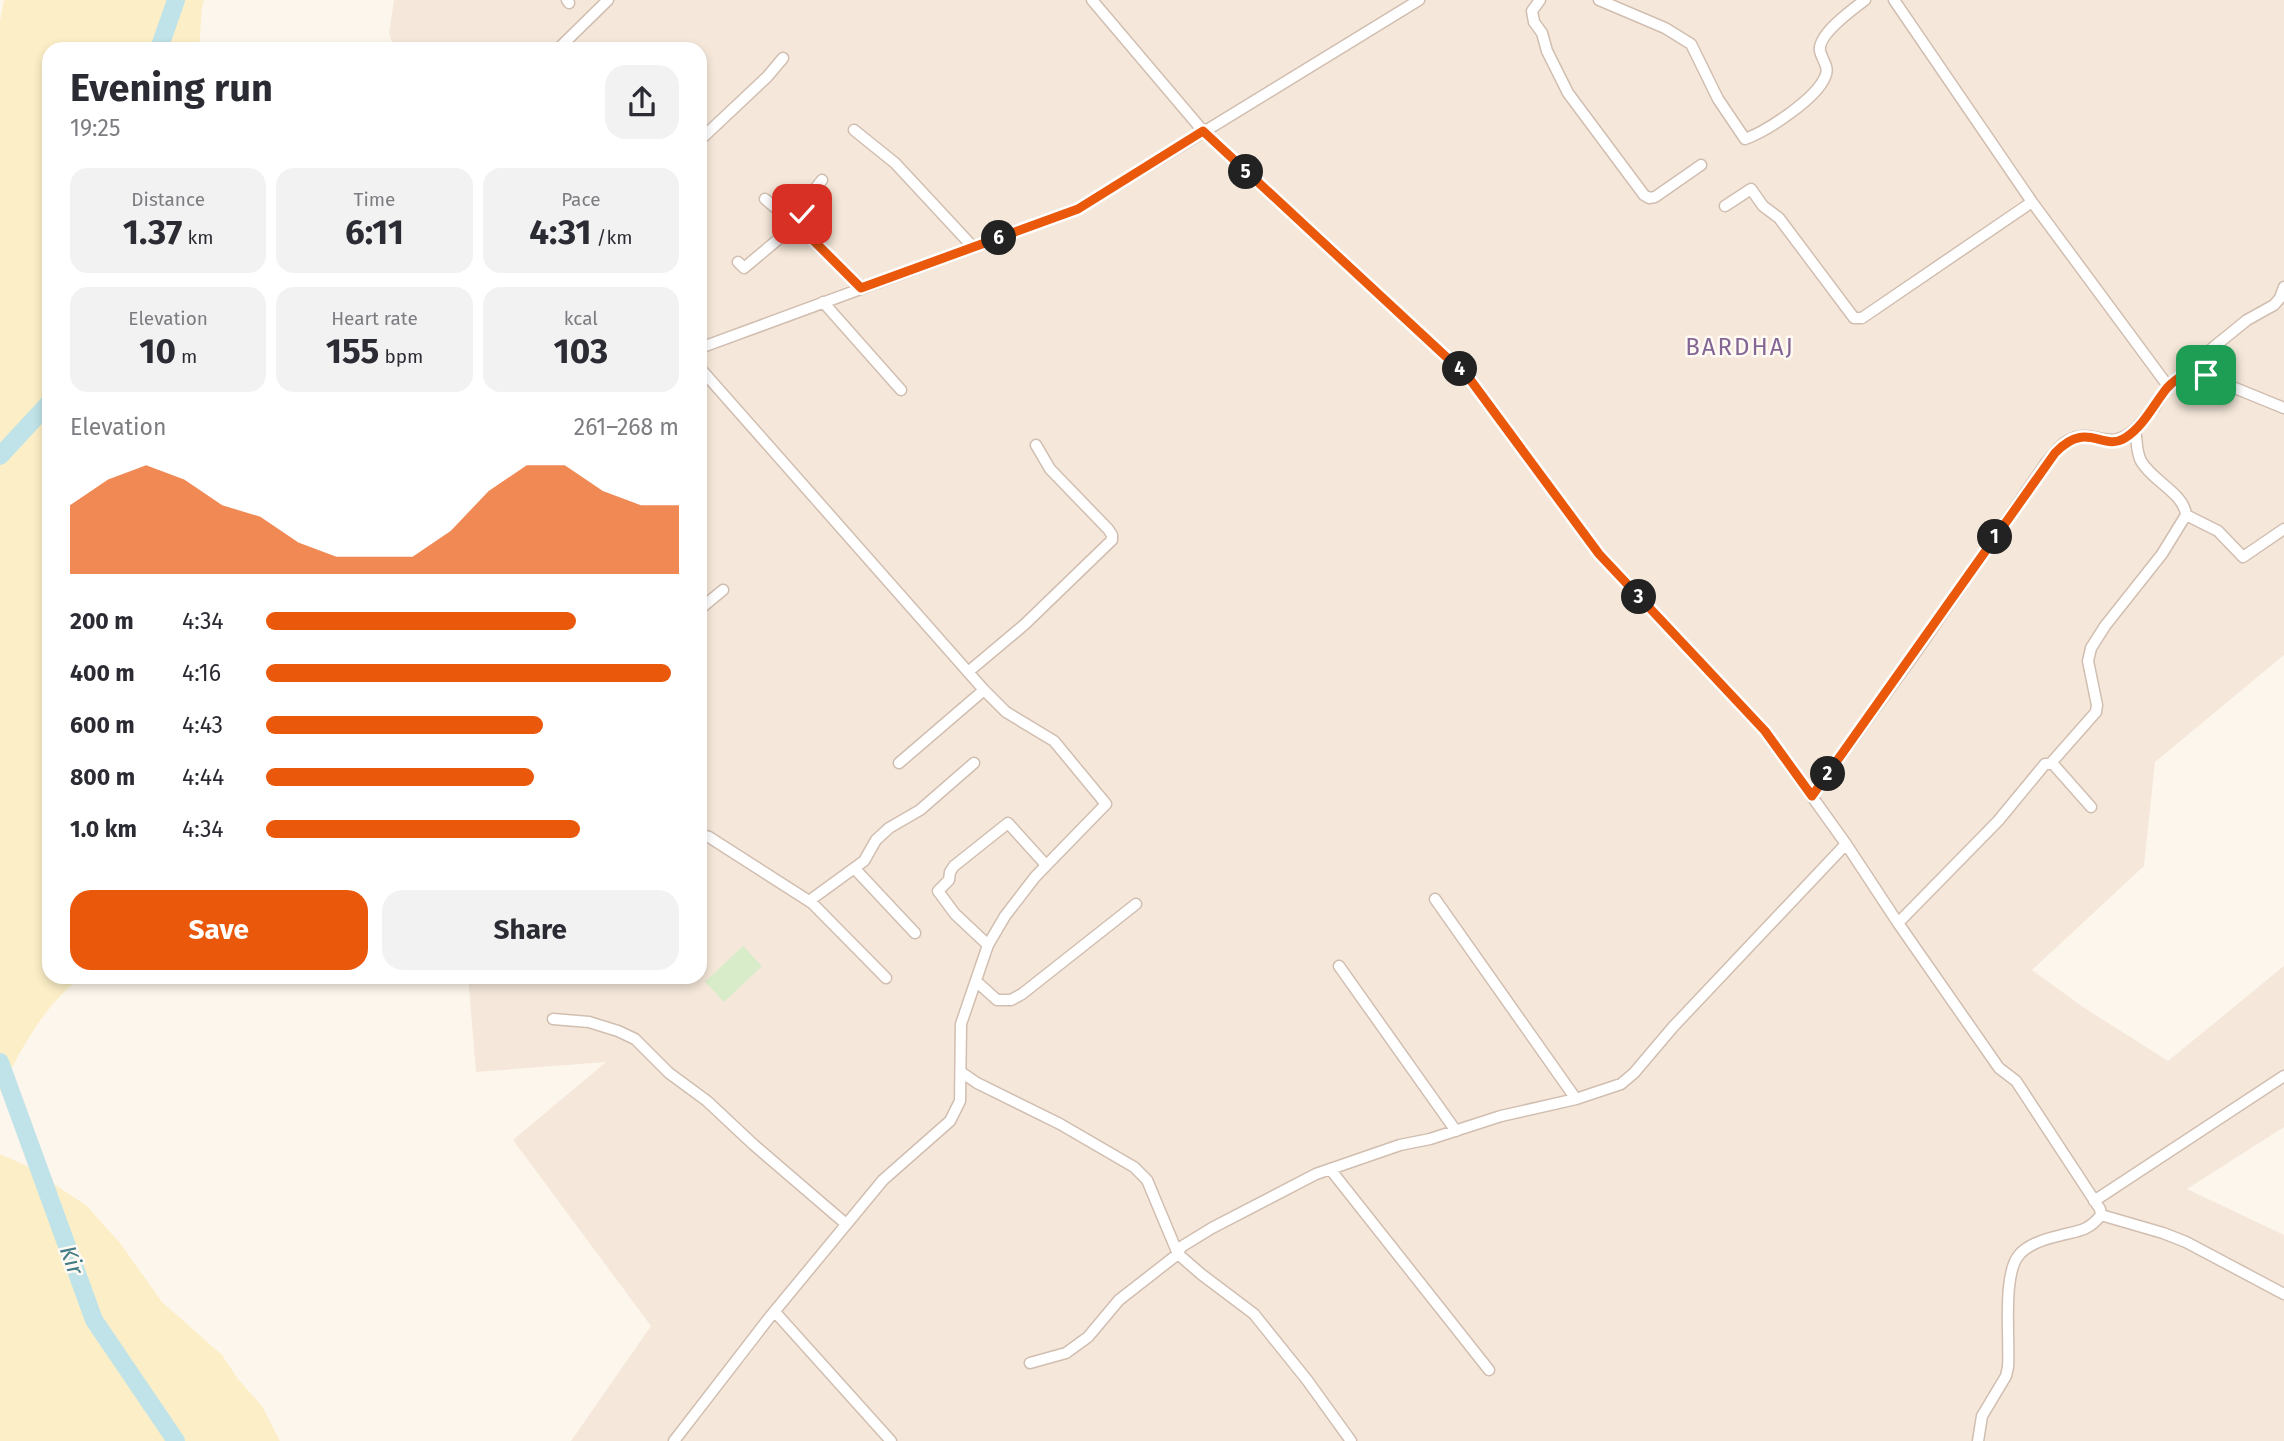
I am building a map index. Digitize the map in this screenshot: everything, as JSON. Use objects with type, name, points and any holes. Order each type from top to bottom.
[{"type":"street","points":[[565,42],[608,0]]},
{"type":"street","points":[[1092,0],[1203,131],[1469,378],[1599,554],[1765,731],[1999,1068],[2016,1082],[2101,1215],[2186,1242],[2284,1294]]},
{"type":"street","points":[[707,345],[1078,209],[1419,0]]},
{"type":"street","points":[[1540,0],[1532,11],[1534,22],[1542,33],[1559,76],[1581,112],[1644,195],[1655,197],[1701,166]]},
{"type":"street","points":[[1599,0],[1665,28],[1691,44],[1718,99],[1745,139],[1759,134],[1788,115],[1811,95],[1825,77],[1827,67],[1820,51],[1823,37],[1865,0]]},
{"type":"street","points":[[1894,0],[2032,202],[2168,386]]},
{"type":"street","points":[[707,134],[752,92],[783,58]]},
{"type":"street","points":[[854,130],[895,163],[974,247]]},
{"type":"street","points":[[738,262],[744,268],[800,224],[802,214],[822,180]]},
{"type":"street","points":[[1725,206],[1751,189],[1755,192],[1763,206],[1779,218],[1857,319],[2032,202]]},
{"type":"street","points":[[765,199],[790,220],[800,224],[861,288]]},
{"type":"street","points":[[1812,796],[1916,652],[2046,463],[2065,442],[2084,436],[2114,441],[2124,439],[2154,408],[2168,386],[2247,320],[2277,302],[2284,287]]},
{"type":"street","points":[[823,302],[901,390]]},
{"type":"street","points":[[2189,371],[2206,375],[2284,408]]},
{"type":"street","points":[[674,1441],[883,1180],[950,1121],[960,1101],[961,1024],[988,945],[1005,916],[1046,865],[1101,810],[1105,801],[1054,741],[1006,712],[984,690],[707,376]]},
{"type":"street","points":[[2135,429],[2140,460],[2154,478],[2182,503],[2186,515],[2222,534],[2243,557],[2284,529]]},
{"type":"street","points":[[968,672],[1024,625],[1112,540],[1108,529],[1050,469],[1036,445]]},
{"type":"street","points":[[1898,923],[1998,821],[2045,764],[2051,763],[2096,712],[2088,661],[2091,648],[2162,554],[2186,515]]},
{"type":"street","points":[[707,603],[723,590]]},
{"type":"street","points":[[899,762],[984,690]]},
{"type":"street","points":[[809,901],[855,869],[864,861],[876,840],[889,828],[920,810],[974,763]]},
{"type":"street","points":[[2051,763],[2091,807]]},
{"type":"street","points":[[988,945],[955,914],[939,891],[949,880],[950,872],[981,843],[1008,823],[1046,865]]},
{"type":"street","points":[[707,836],[809,901],[886,978]]},
{"type":"street","points":[[1030,1363],[1066,1353],[1088,1337],[1119,1300],[1178,1254],[1181,1247],[1212,1227],[1315,1174],[1400,1145],[1501,1116],[1576,1099],[1621,1084],[1846,844]]},
{"type":"street","points":[[855,869],[915,933]]},
{"type":"street","points":[[1435,899],[1576,1099]]},
{"type":"street","points":[[977,982],[997,1000],[1011,1000],[1068,960],[1136,904]]},
{"type":"street","points":[[1339,966],[1456,1131]]},
{"type":"street","points":[[553,1019],[589,1022],[635,1039],[669,1073],[706,1101],[846,1224]]},
{"type":"street","points":[[961,1072],[1134,1167],[1147,1180],[1178,1254],[1254,1314],[1351,1441]]},
{"type":"street","points":[[2094,1201],[2284,1076]]},
{"type":"street","points":[[1330,1169],[1489,1370]]},
{"type":"street","points":[[1978,1441],[1982,1416],[2006,1376],[2008,1367],[2009,1285],[2015,1261],[2028,1248],[2054,1237],[2081,1231],[2101,1215]]},
{"type":"street","points":[[775,1312],[891,1441]]},
{"type":"shaded area","points":[[394,0],[2284,0],[2284,655],[2155,762],[2144,866],[2032,970],[2083,1007],[2168,1061],[2284,966],[2284,1127],[2187,1189],[2284,1235],[2284,1441],[571,1441],[651,1326],[513,1140],[606,1062],[476,1072],[469,984],[707,984],[707,42],[392,42],[389,33]]},
{"type":"green space","points":[[743,946],[762,966],[724,1002],[707,984],[707,980]]},
{"type":"sand","points":[[4,0],[204,0],[200,42],[42,42],[42,984],[74,984],[56,1000],[34,1029],[0,1092],[0,21]]},
{"type":"sand","points":[[0,1154],[27,1166],[87,1206],[120,1243],[162,1302],[222,1355],[238,1379],[262,1406],[280,1441],[0,1441]]},
{"type":"waterway","name":"Kir","points":[[161,42],[176,0]]},
{"type":"waterway","name":"Kir","points":[[0,456],[42,411]]},
{"type":"waterway","name":"Kir","points":[[0,1062],[94,1320],[176,1441]]},
{"type":"district","name":"BARDHAJ","points":[[1740,347]]},
{"type":"route","points":[[802,214],[800,227],[861,288],[1078,209],[1203,131],[1469,378],[1599,554],[1765,731],[1812,796],[1916,652],[2046,463],[2065,442],[2084,436],[2114,441],[2124,439],[2146,418],[2175,380],[2189,371],[2206,375]]}]
